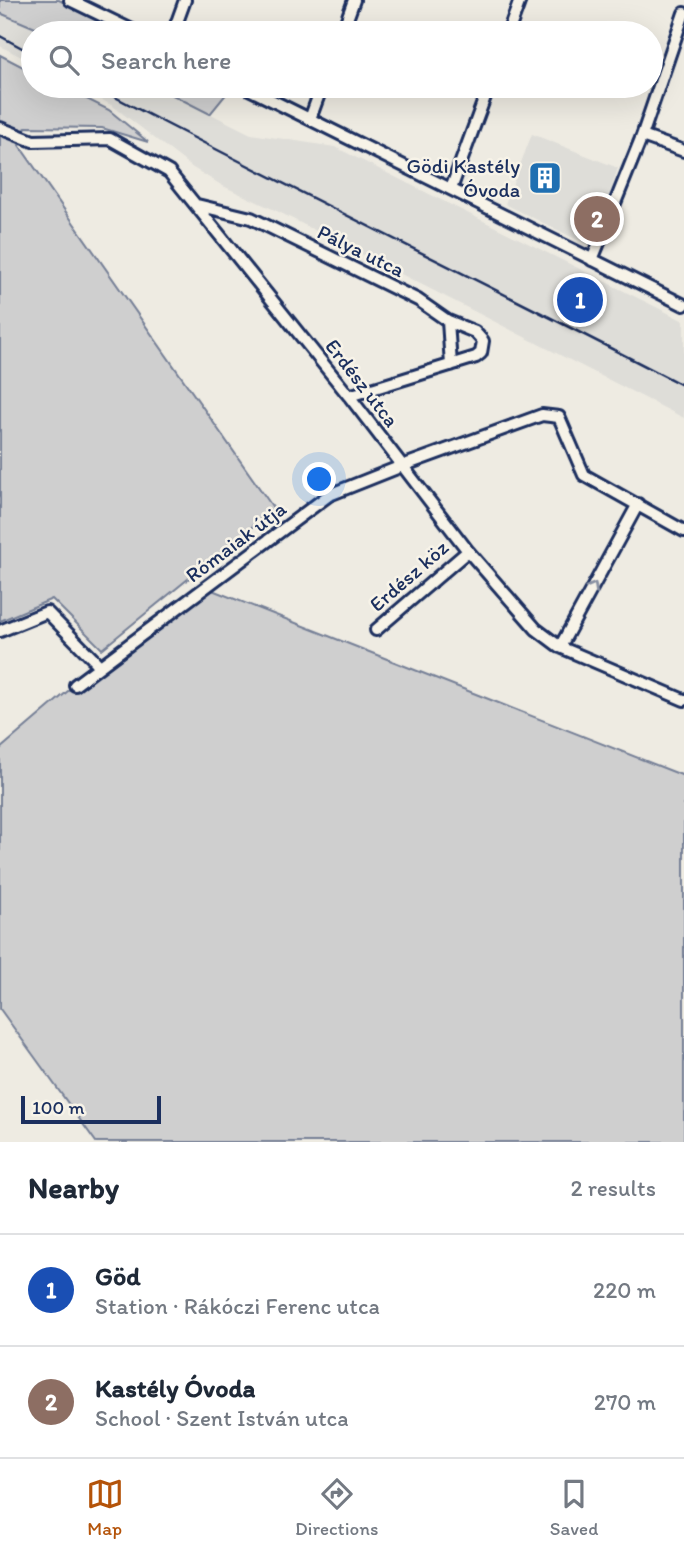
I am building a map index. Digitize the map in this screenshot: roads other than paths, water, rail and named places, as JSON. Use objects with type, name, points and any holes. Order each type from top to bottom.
[{"type":"street","points":[[71,0],[114,21]]},
{"type":"street","points":[[177,21],[185,0]]},
{"type":"street","points":[[346,21],[354,0]]},
{"type":"street","points":[[512,21],[520,0]]},
{"type":"street","points":[[663,74],[684,13]]},
{"type":"street","points":[[267,98],[684,305]]},
{"type":"street","points":[[310,119],[318,98]]},
{"type":"street","points":[[450,189],[484,98]]},
{"type":"street","points":[[592,260],[655,98]]},
{"type":"street","name":"Erdész utca","points":[[0,128],[33,141],[110,139],[169,172],[349,396],[468,551],[536,629],[560,647],[681,699]]},
{"type":"street","points":[[642,136],[684,150]]},
{"type":"street","name":"Pálya utca","points":[[197,205],[251,218],[418,300],[448,321],[480,337],[483,347],[476,357],[451,365]]},
{"type":"street","points":[[349,396],[451,365],[448,321]]},
{"type":"street","name":"Rómaiak útja","points":[[75,685],[329,495],[542,415],[559,417],[584,475],[638,504]]},
{"type":"street","points":[[560,647],[638,504],[684,531]]},
{"type":"street","name":"Erdész köz","points":[[376,630],[468,551]]},
{"type":"street","points":[[0,631],[47,612],[100,666]]},
{"type":"street","points":[[681,699],[684,685]]},
{"type":"railway","points":[[0,36],[21,47]]},
{"type":"railway","points":[[117,98],[684,386]]},
{"type":"place","name":"Gödi Kastély Óvoda","points":[[545,178]]},
{"type":"place","name":"Kastély Óvoda","points":[[597,219]]},
{"type":"place","name":"Göd","points":[[580,300]]}]
